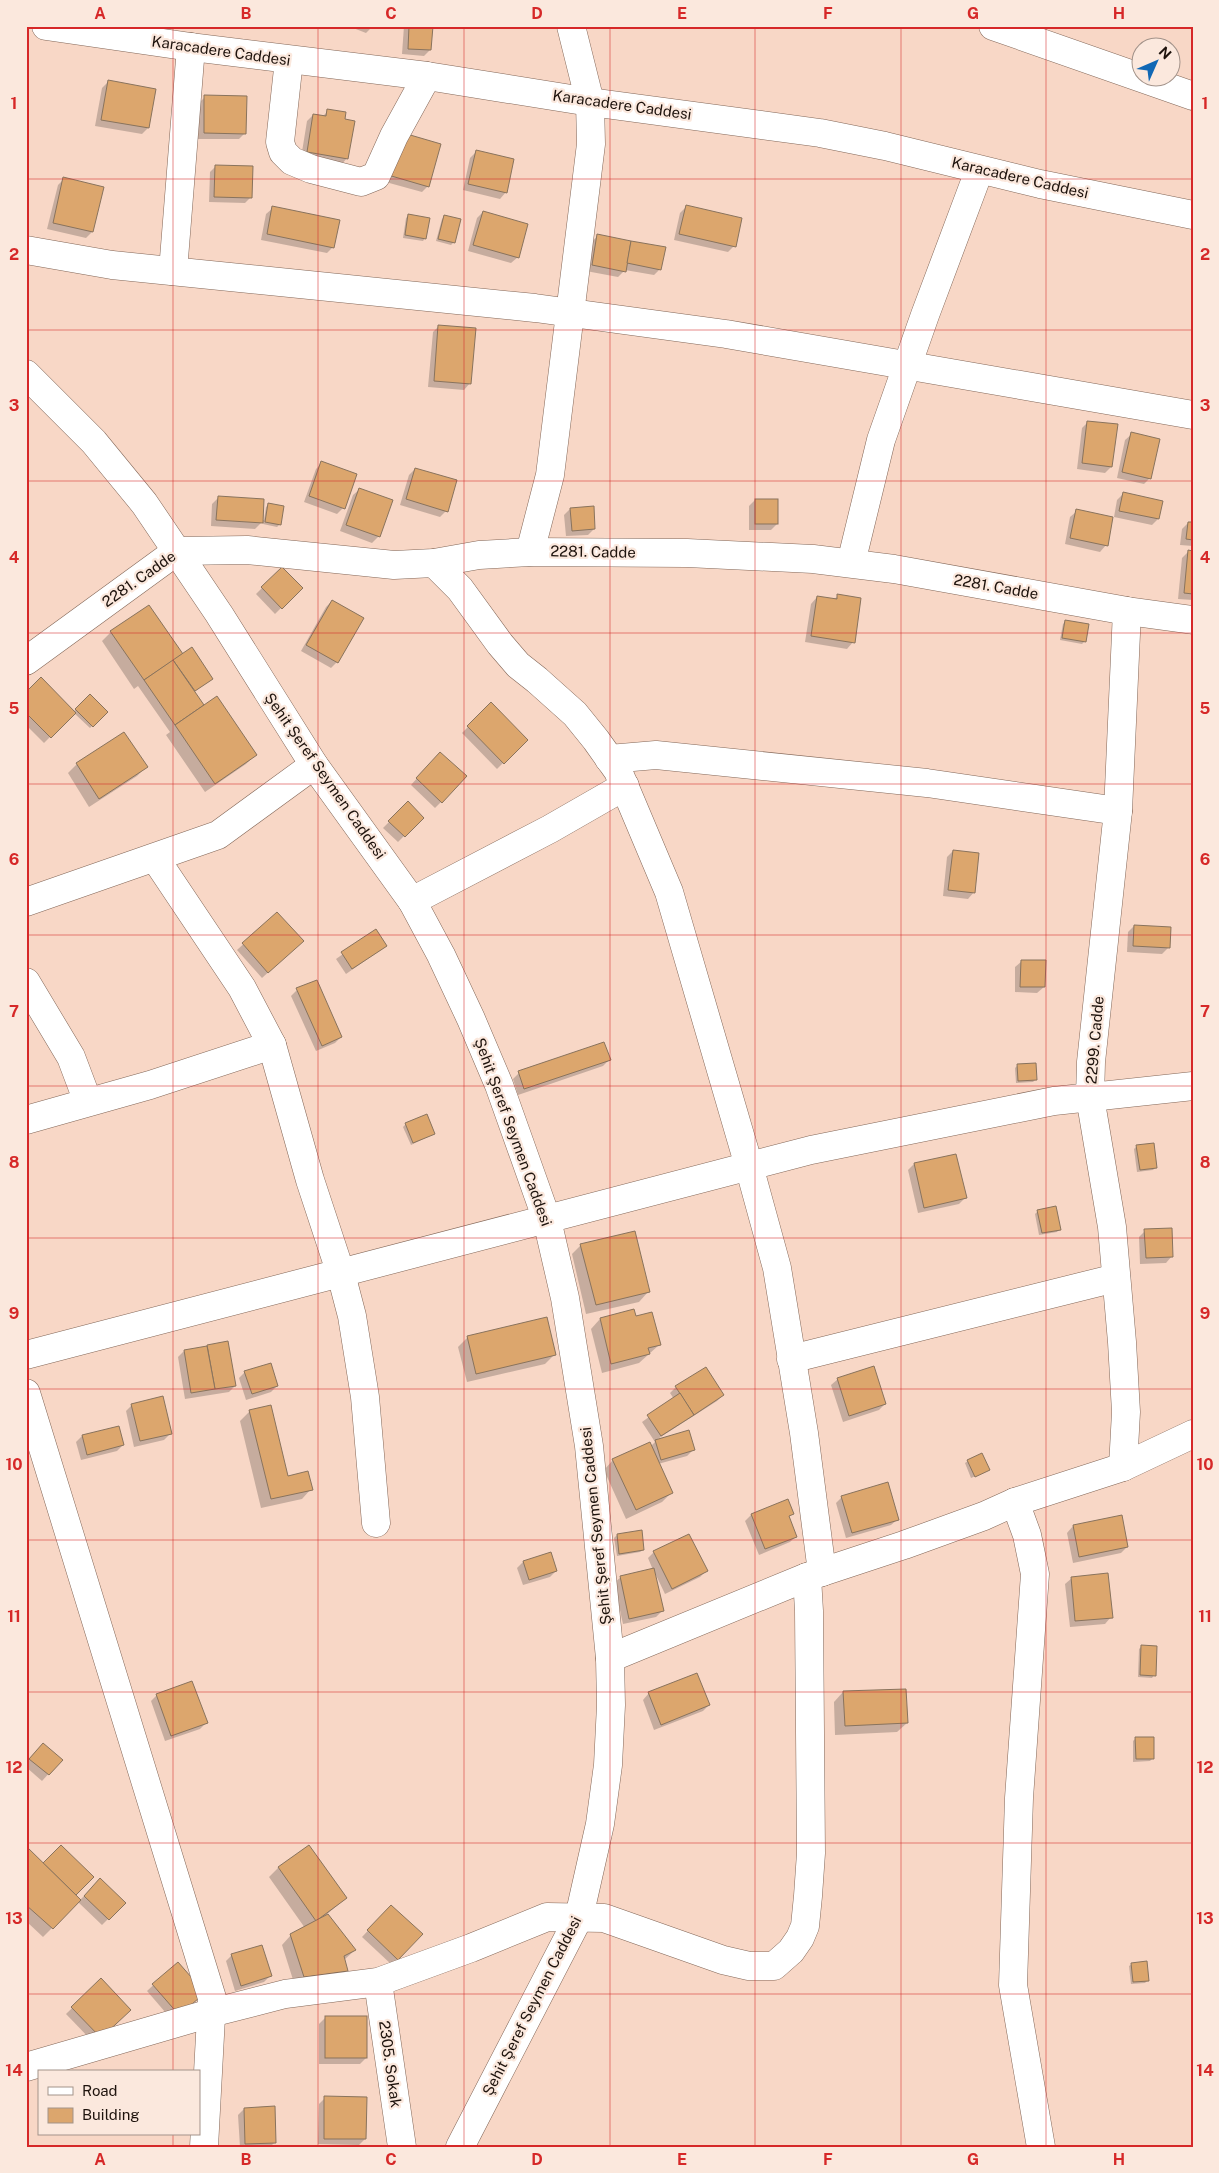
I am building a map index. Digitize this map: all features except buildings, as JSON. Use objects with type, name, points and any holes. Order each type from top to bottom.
[{"type":"street","name":"Karacadere Caddesi","points":[[46,26],[129,32],[191,47],[427,76],[590,102],[820,133],[885,146],[979,171],[1193,215]]},
{"type":"street","points":[[530,552],[550,475],[572,312],[591,144],[590,102],[571,26]]},
{"type":"street","points":[[993,26],[1193,96]]},
{"type":"street","points":[[173,271],[191,47]]},
{"type":"street","points":[[289,60],[280,142],[283,152],[292,161],[311,169],[361,182],[376,176],[394,136],[427,76]]},
{"type":"street","points":[[851,564],[881,440],[979,171]]},
{"type":"street","points":[[26,250],[112,265],[572,312],[726,334],[1193,415]]},
{"type":"street","name":"Şehit Şeref Seymen Caddesi","points":[[32,389],[100,450],[144,503],[219,614],[314,766],[412,901],[441,955],[471,1019],[506,1102],[547,1220],[565,1298],[588,1436],[610,1658],[611,1705],[608,1765],[600,1824],[579,1917],[460,2147]]},
{"type":"street","name":"2281. Cadde","points":[[26,661],[177,551],[247,550],[394,565],[434,563],[479,555],[530,552],[759,555],[894,569],[1127,611],[1193,620]]},
{"type":"street","points":[[26,2067],[211,2013],[285,1994],[378,1982],[548,1917],[604,1918],[723,1960],[749,1966],[774,1966],[791,1951],[800,1938],[804,1926],[811,1853],[809,1612],[814,1575],[804,1433],[777,1268],[669,892],[625,786],[609,759],[575,714],[518,665],[500,644],[460,589],[434,563]]},
{"type":"street","name":"2299. Cadde","points":[[1123,1467],[1126,1412],[1125,1377],[1112,1227],[1105,1176],[1090,1097],[1091,1062],[1118,811],[1127,611]]},
{"type":"street","points":[[609,759],[656,755],[927,783],[1118,811]]},
{"type":"street","points":[[26,902],[218,835],[314,766]]},
{"type":"street","points":[[412,901],[550,829],[625,786]]},
{"type":"street","points":[[155,858],[242,988],[272,1045],[310,1180],[341,1274],[352,1316],[365,1397],[376,1523]]},
{"type":"street","points":[[26,982],[66,1049],[88,1102]]},
{"type":"street","points":[[26,1120],[150,1084],[272,1045]]},
{"type":"street","points":[[26,1355],[811,1150],[1054,1101],[1193,1086]]},
{"type":"street","points":[[791,1359],[1116,1278]]},
{"type":"street","points":[[26,1393],[212,1998],[204,2147]]},
{"type":"street","points":[[610,1658],[814,1575],[984,1516],[1015,1502],[1123,1467],[1193,1434]]},
{"type":"street","points":[[1015,1502],[1027,1535],[1035,1574],[1019,1798],[1012,1985],[1042,2147]]},
{"type":"street","name":"2305. Sokak","points":[[378,1982],[402,2147]]}]
